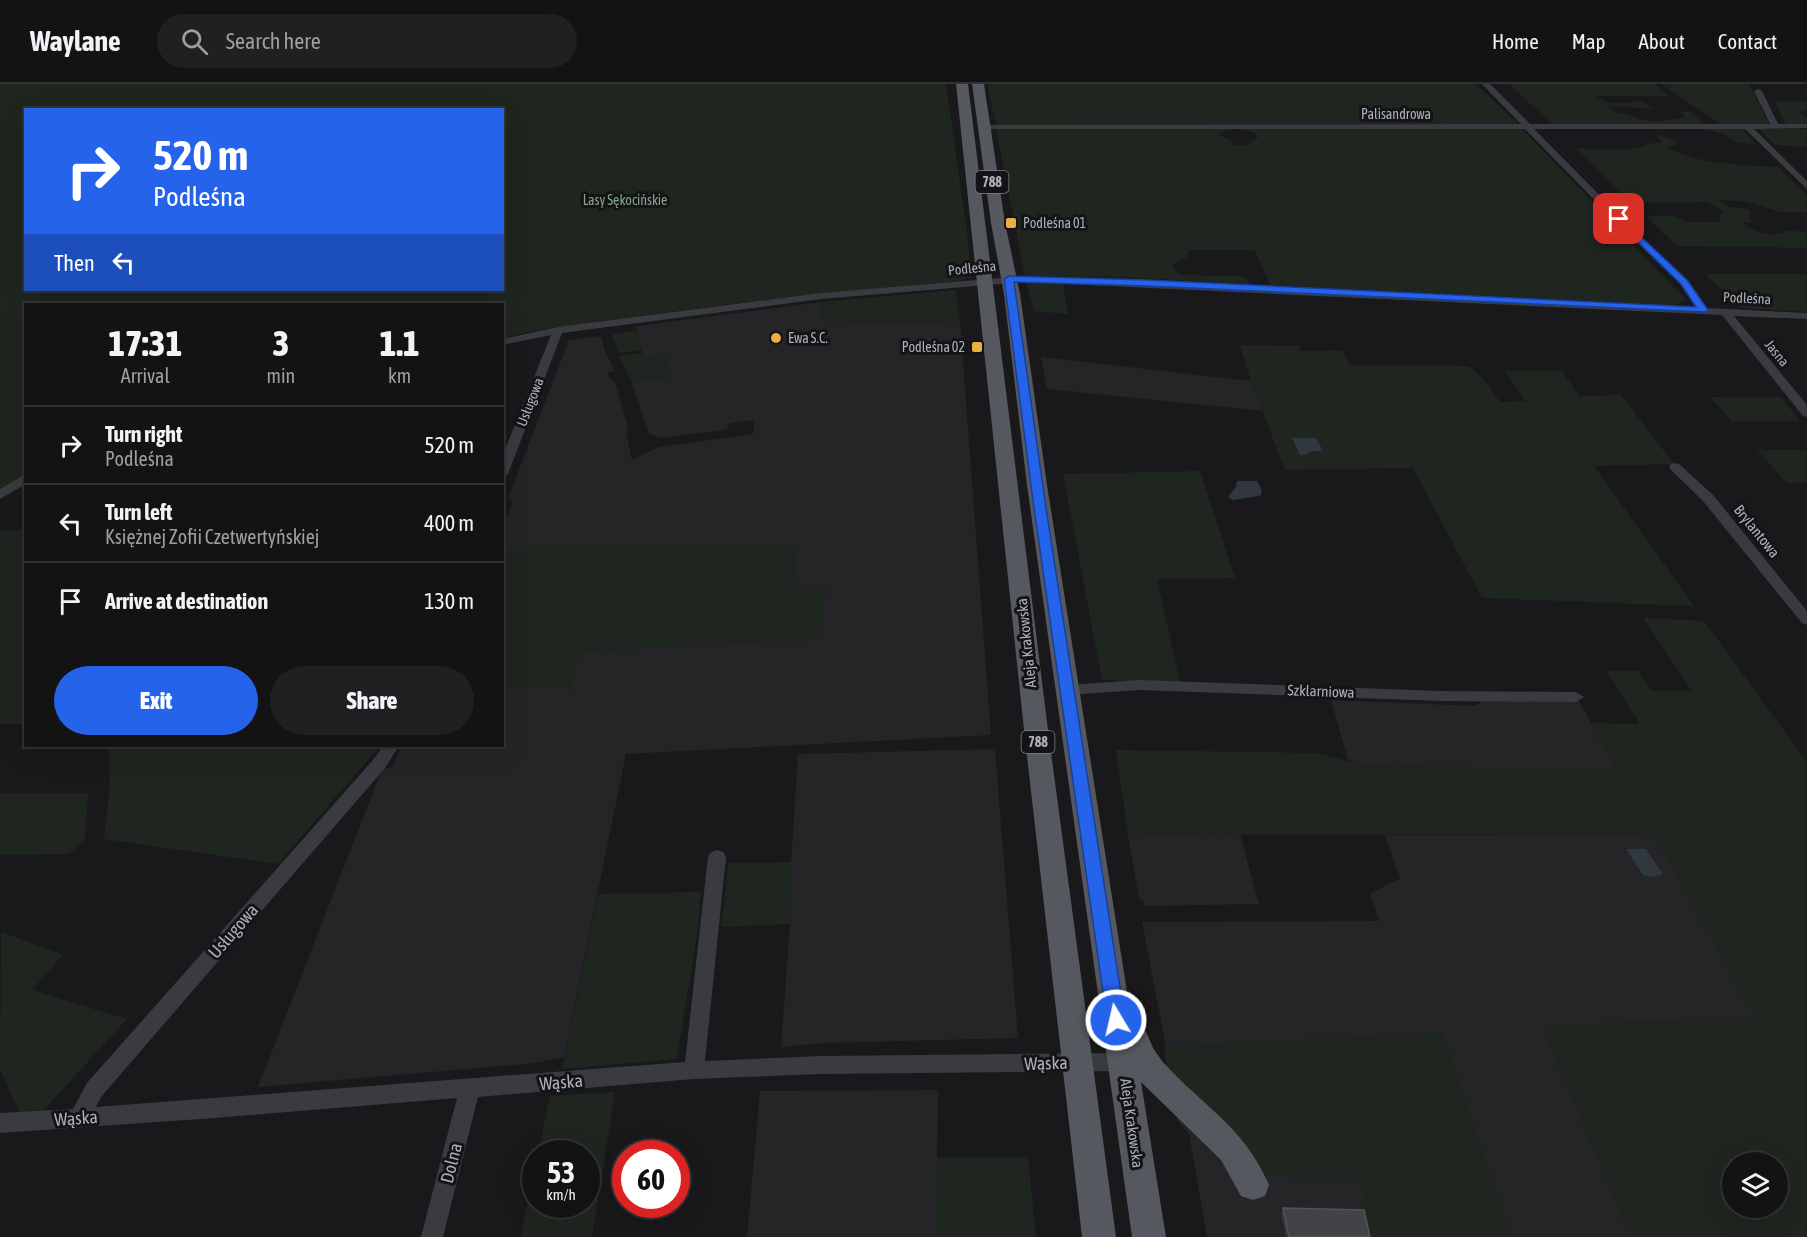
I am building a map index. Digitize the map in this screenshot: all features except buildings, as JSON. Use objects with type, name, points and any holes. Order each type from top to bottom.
[{"type":"main road","name":"Aleja Krakowska","points":[[962,84],[982,282],[1002,421],[1036,730],[1099,1237]]},
{"type":"main road","name":"Aleja Krakowska","points":[[978,84],[998,223],[1009,279],[1067,690],[1149,1237]]},
{"type":"main road","points":[[1110,982],[1150,1069],[1173,1094],[1216,1129],[1243,1166],[1252,1185]]},
{"type":"street","points":[[1486,84],[1684,282],[1703,310]]},
{"type":"street","points":[[1758,91],[1775,126]]},
{"type":"street","points":[[1747,126],[1807,186]]},
{"type":"street","name":"Palisandrowa","points":[[985,127],[1807,126]]},
{"type":"street","name":"Podleśna","points":[[504,342],[558,330],[821,296],[1009,279],[1148,283],[1807,316]]},
{"type":"street","name":"Jasna","points":[[1725,312],[1807,414]]},
{"type":"street","name":"Usługowa","points":[[504,469],[558,330]]},
{"type":"street","name":"Brylantowa","points":[[1675,467],[1708,498],[1807,620]]},
{"type":"street","points":[[0,495],[24,479]]},
{"type":"street","name":"Szklarniowa","points":[[1067,690],[1140,685],[1441,696],[1576,697]]},
{"type":"street","name":"Usługowa","points":[[79,1118],[94,1090],[379,764],[390,747]]},
{"type":"street","points":[[694,1070],[717,857]]},
{"type":"street","name":"Wąska","points":[[0,1123],[470,1089],[694,1070],[822,1065],[1123,1062]]},
{"type":"street","name":"Dolna","points":[[432,1237],[470,1089]]},
{"type":"shaded area","points":[[821,302],[822,321],[960,322],[991,735],[626,754],[564,1057],[536,1063],[258,1087],[382,769],[392,767],[401,747],[504,747],[504,687],[562,686],[580,651],[821,639],[825,585],[792,585],[797,545],[504,547],[504,524],[513,501],[508,498],[569,340],[601,336],[606,354],[615,371],[608,372],[610,379],[615,382],[628,426],[626,432],[632,460],[659,447],[753,434],[755,420],[730,423],[726,430],[660,438],[649,434],[631,381],[671,377],[643,357],[636,326]]},
{"type":"shaded area","points":[[1041,357],[1251,381],[1263,411],[1047,389]]},
{"type":"shaded area","points":[[1292,438],[1316,438],[1323,451],[1311,451],[1300,455]]},
{"type":"shaded area","points":[[1237,481],[1257,481],[1262,491],[1260,496],[1233,500],[1228,497],[1236,487]]},
{"type":"shaded area","points":[[1489,698],[1579,701],[1618,772],[1363,765],[1348,760],[1331,700],[1475,706]]},
{"type":"shaded area","points":[[995,749],[1018,1038],[824,1043],[781,1047],[790,924],[791,862],[798,754]]},
{"type":"shaded area","points":[[1240,834],[1259,904],[1145,906],[1144,901],[1139,898],[1128,835]]},
{"type":"shaded area","points":[[1654,834],[1755,1016],[1543,1027],[1631,1237],[1207,1237],[1189,1134],[1177,1120],[1164,1053],[1166,1047],[1142,922],[1379,921],[1370,893],[1400,879],[1385,835]]},
{"type":"shaded area","points":[[1626,849],[1646,849],[1663,874],[1653,877],[1643,875]]},
{"type":"shaded area","points":[[938,1090],[936,1237],[747,1237],[760,1091]]},
{"type":"green space","name":"Lasy Sękocińskie","points":[[0,84],[946,84],[968,239],[971,277],[960,281],[738,303],[537,330],[504,338],[504,303],[24,303],[24,477],[0,493]]},
{"type":"green space","points":[[987,84],[1476,84],[1518,124],[996,125]]},
{"type":"green space","points":[[1509,84],[1655,84],[1670,96],[1596,96],[1616,103],[1637,100],[1657,109],[1608,106],[1616,113],[1639,119],[1656,121],[1674,119],[1685,117],[1681,112],[1690,111],[1705,124],[1552,124]]},
{"type":"green space","points":[[1661,84],[1749,84],[1769,124],[1721,124]]},
{"type":"green space","points":[[1774,101],[1807,102],[1807,111],[1797,112],[1807,118],[1807,125],[1786,124]]},
{"type":"green space","points":[[996,128],[1228,129],[1217,135],[1231,140],[1235,145],[1249,145],[1250,141],[1258,138],[1254,132],[1239,129],[1522,129],[1685,299],[1677,305],[1271,285],[1254,250],[1189,250],[1188,256],[1172,266],[1180,275],[1241,276],[1248,279],[1249,284],[1124,277],[1025,276]]},
{"type":"green space","points":[[1705,128],[1742,129],[1756,144],[1738,143],[1725,135]]},
{"type":"green space","points":[[1758,128],[1807,129],[1807,147],[1775,145]]},
{"type":"green space","points":[[1655,134],[1677,141],[1675,146],[1667,147],[1706,161],[1779,167],[1807,196],[1807,212],[1781,212],[1744,201],[1720,200],[1725,206],[1750,210],[1749,219],[1754,222],[1742,222],[1758,232],[1777,234],[1788,230],[1807,233],[1807,248],[1677,246],[1646,216],[1673,216],[1688,222],[1721,222],[1719,216],[1724,212],[1708,202],[1632,203],[1576,148],[1623,150],[1662,142]]},
{"type":"green space","points":[[1705,274],[1807,274],[1807,312],[1741,308]]},
{"type":"green space","points":[[1026,282],[1063,283],[1068,314],[1034,311]]},
{"type":"green space","points":[[956,290],[960,322],[822,321],[821,302]]},
{"type":"green space","points":[[637,331],[642,350],[618,353],[612,334]]},
{"type":"green space","points":[[1240,345],[1299,346],[1300,351],[1342,350],[1350,365],[1469,366],[1484,380],[1500,402],[1525,401],[1505,371],[1562,371],[1579,396],[1621,395],[1674,464],[1594,466],[1694,606],[1482,598],[1413,468],[1285,470],[1251,381]]},
{"type":"green space","points":[[642,353],[643,357],[666,354],[672,377],[631,381],[619,356]]},
{"type":"green space","points":[[1710,397],[1781,397],[1800,421],[1732,421]]},
{"type":"green space","points":[[1757,450],[1807,450],[1807,483],[1787,483]]},
{"type":"green space","points":[[1200,471],[1235,578],[1157,579],[1180,683],[1102,680],[1063,474]]},
{"type":"green space","points":[[24,530],[24,724],[0,724],[0,531]]},
{"type":"green space","points":[[797,545],[792,585],[825,585],[821,640],[581,651],[570,691],[562,686],[504,687],[504,547]]},
{"type":"green space","points":[[1643,618],[1704,621],[1807,762],[1807,1237],[1631,1237],[1543,1027],[1754,1016],[1654,834],[1128,835],[1116,750],[1317,753],[1363,765],[1618,772],[1591,723],[1640,724],[1606,671],[1638,671],[1652,691],[1692,691]]},
{"type":"green space","points":[[109,747],[379,747],[278,864],[104,839],[110,785]]},
{"type":"green space","points":[[0,793],[88,793],[85,839],[69,854],[0,855]]},
{"type":"green space","points":[[791,862],[790,924],[721,927],[728,863]]},
{"type":"green space","points":[[701,892],[698,928],[677,1059],[562,1069],[598,894]]},
{"type":"green space","points":[[1,932],[63,955],[32,990],[127,1019],[42,1112],[20,1114],[0,1069]]},
{"type":"green space","points":[[1442,1032],[1512,1237],[1369,1237],[1359,1200],[1365,1200],[1358,1178],[1264,1176],[1170,1080],[1164,1053],[1166,1047]]},
{"type":"green space","points":[[615,1092],[600,1187],[600,1140],[541,1140],[550,1096]]},
{"type":"green space","points":[[1028,1157],[1036,1237],[936,1237],[937,1158]]},
{"type":"green space","points":[[525,1218],[595,1218],[592,1237],[521,1237]]},
{"type":"place","name":"Podleśna 01","points":[[1011,223]]},
{"type":"place","name":"Ewa S.C.","points":[[776,338]]},
{"type":"place","name":"Podleśna 02","points":[[977,347]]},
{"type":"route","points":[[1116,1020],[1040,508],[1009,279],[1148,283],[1703,310],[1684,282],[1619,219]]}]
